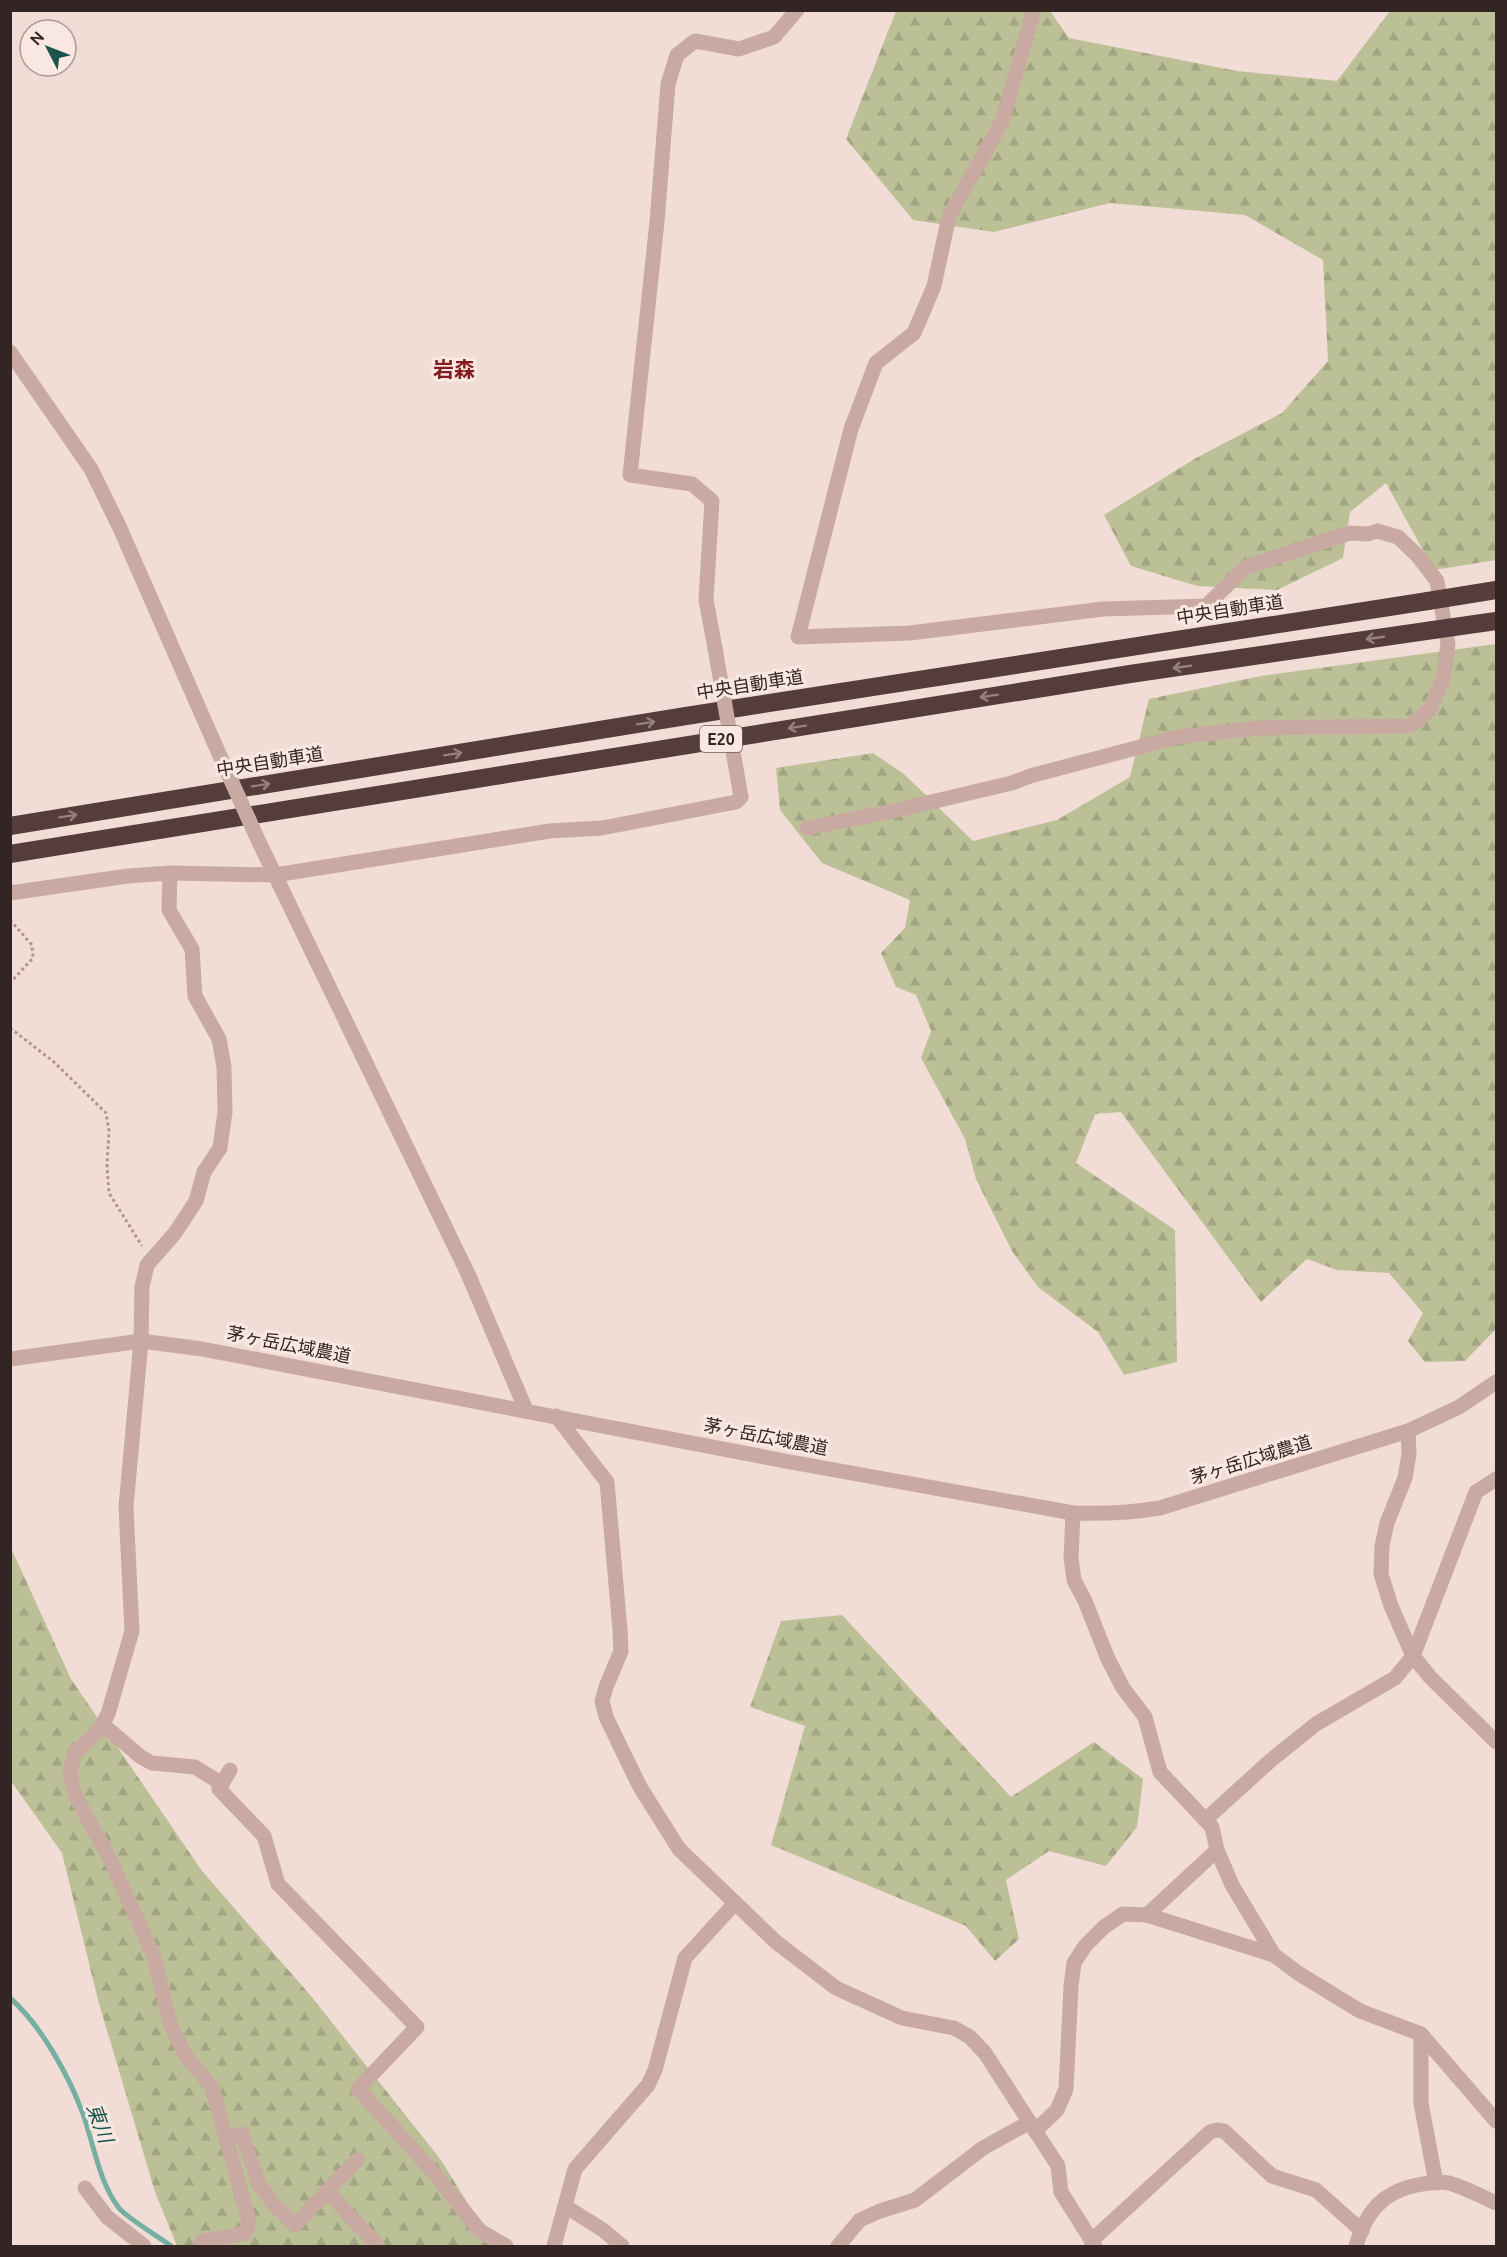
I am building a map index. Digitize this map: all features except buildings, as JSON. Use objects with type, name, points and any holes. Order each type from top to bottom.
[{"type":"highway","name":"中央自動車道","points":[[10,826],[709,712],[1497,590]]},
{"type":"highway","name":"E20","points":[[10,854],[1072,683],[1497,621]]},
{"type":"street","points":[[10,893],[128,876],[170,873],[275,875],[550,831],[602,828],[736,802],[741,797],[706,600],[712,501],[692,484],[630,475],[657,222],[668,84],[677,55],[695,40],[739,49],[774,37],[797,10]]},
{"type":"street","points":[[807,828],[893,811],[1012,783],[1030,776],[1178,737],[1258,729],[1410,726],[1430,709],[1443,680],[1448,644],[1437,581],[1417,555],[1398,537],[1377,531],[1368,534],[1350,533],[1246,567],[1206,606],[1103,609],[910,633],[798,637],[851,429],[876,363],[914,333],[918,324],[934,286],[949,216],[1002,122],[1034,10]]},
{"type":"street","points":[[10,352],[91,469],[119,526],[259,842],[468,1274],[526,1410]]},
{"type":"street","points":[[170,873],[169,910],[192,949],[195,996],[219,1039],[224,1067],[225,1112],[220,1148],[204,1172],[196,1201],[175,1233],[147,1265],[142,1287],[141,1341],[126,1507],[132,1631],[108,1714],[102,1724],[74,1754],[70,1775],[75,1795],[111,1861],[154,1957],[170,2024],[186,2056],[212,2087],[227,2137],[249,2220],[246,2232],[235,2237],[221,2236],[202,2241],[200,2247]]},
{"type":"street","name":"茅ヶ岳広域農道","points":[[10,1359],[141,1341],[202,1349],[785,1461],[1073,1513],[1131,1513],[1160,1508],[1408,1431],[1459,1407],[1497,1382]]},
{"type":"street","points":[[556,1416],[607,1482],[621,1651],[602,1701],[606,1717],[640,1787],[680,1849],[776,1942],[836,1988],[902,2018],[954,2028],[970,2037],[985,2053],[1058,2166],[1062,2192],[1093,2244],[1210,2132],[1217,2130],[1224,2131],[1272,2176],[1316,2190],[1362,2231]]},
{"type":"street","points":[[1408,1431],[1409,1454],[1405,1478],[1387,1523],[1382,1546],[1381,1574],[1391,1606],[1413,1656],[1430,1677],[1497,1742]]},
{"type":"street","points":[[1205,1820],[1270,1761],[1316,1724],[1395,1678],[1413,1656],[1476,1492],[1497,1479]]},
{"type":"street","points":[[1073,1513],[1071,1558],[1074,1580],[1123,1688],[1145,1717],[1160,1772],[1212,1827],[1217,1850],[1232,1885],[1274,1955]]},
{"type":"street","points":[[102,1724],[141,1757],[152,1763],[195,1767],[222,1784]]},
{"type":"street","points":[[230,1770],[219,1788],[264,1836],[278,1884],[417,2027],[358,2089],[429,2167],[480,2231],[506,2247]]},
{"type":"street","points":[[1147,1916],[1217,1850]]},
{"type":"street","points":[[554,2247],[575,2169],[648,2085],[655,2070],[686,1958],[735,1903]]},
{"type":"street","points":[[838,2247],[860,2220],[915,2200],[983,2148],[1033,2127],[1057,2110],[1066,2089],[1074,1964],[1085,1946],[1104,1927],[1123,1914],[1147,1916],[1274,1955],[1360,2012],[1421,2034],[1497,2121]]},
{"type":"street","points":[[1421,2034],[1421,2103],[1436,2183]]},
{"type":"street","points":[[227,2137],[242,2134],[259,2184],[273,2203],[295,2225],[357,2160]]},
{"type":"street","points":[[1356,2247],[1368,2215],[1384,2198],[1403,2188],[1447,2183],[1497,2203]]},
{"type":"street","points":[[85,2188],[106,2217],[144,2247]]},
{"type":"street","points":[[327,2191],[378,2247]]},
{"type":"street","points":[[565,2206],[603,2230],[622,2247]]},
{"type":"path","points":[[10,920],[32,945],[33,958],[10,983]]},
{"type":"path","points":[[10,1028],[54,1062],[106,1113],[109,1131],[106,1166],[109,1193],[141,1243],[147,1265]]},
{"type":"green space","points":[[896,11],[1050,11],[1069,38],[1237,71],[1337,81],[1390,11],[1496,11],[1496,560],[1434,570],[1386,483],[1350,512],[1343,558],[1277,590],[1197,586],[1131,566],[1104,515],[1196,458],[1282,413],[1328,361],[1323,260],[1245,215],[1110,203],[994,232],[913,220],[846,139]]},
{"type":"green space","points":[[1496,644],[1496,1329],[1465,1361],[1425,1362],[1408,1341],[1423,1313],[1389,1273],[1337,1270],[1307,1259],[1261,1302],[1121,1112],[1095,1114],[1076,1163],[1175,1230],[1177,1362],[1124,1375],[1098,1332],[1038,1287],[1012,1251],[976,1179],[965,1139],[921,1058],[931,1031],[916,995],[896,987],[881,953],[905,928],[910,900],[822,863],[780,810],[776,768],[873,753],[904,774],[973,841],[1057,820],[1130,777],[1149,699],[1261,676]]},
{"type":"green space","points":[[10,1546],[71,1679],[202,1871],[311,1996],[441,2160],[494,2246],[177,2246],[155,2192],[98,2000],[62,1853],[11,1781]]},
{"type":"green space","points":[[842,1615],[1011,1797],[1094,1742],[1143,1779],[1137,1827],[1106,1866],[1049,1851],[1006,1880],[1019,1939],[995,1961],[966,1926],[771,1845],[805,1726],[750,1707],[781,1621]]},
{"type":"waterway","name":"東川","points":[[10,1998],[33,2022],[62,2068],[83,2114],[106,2187],[112,2198],[129,2217],[171,2246]]},
{"type":"district","name":"岩森","points":[[454,370]]}]
